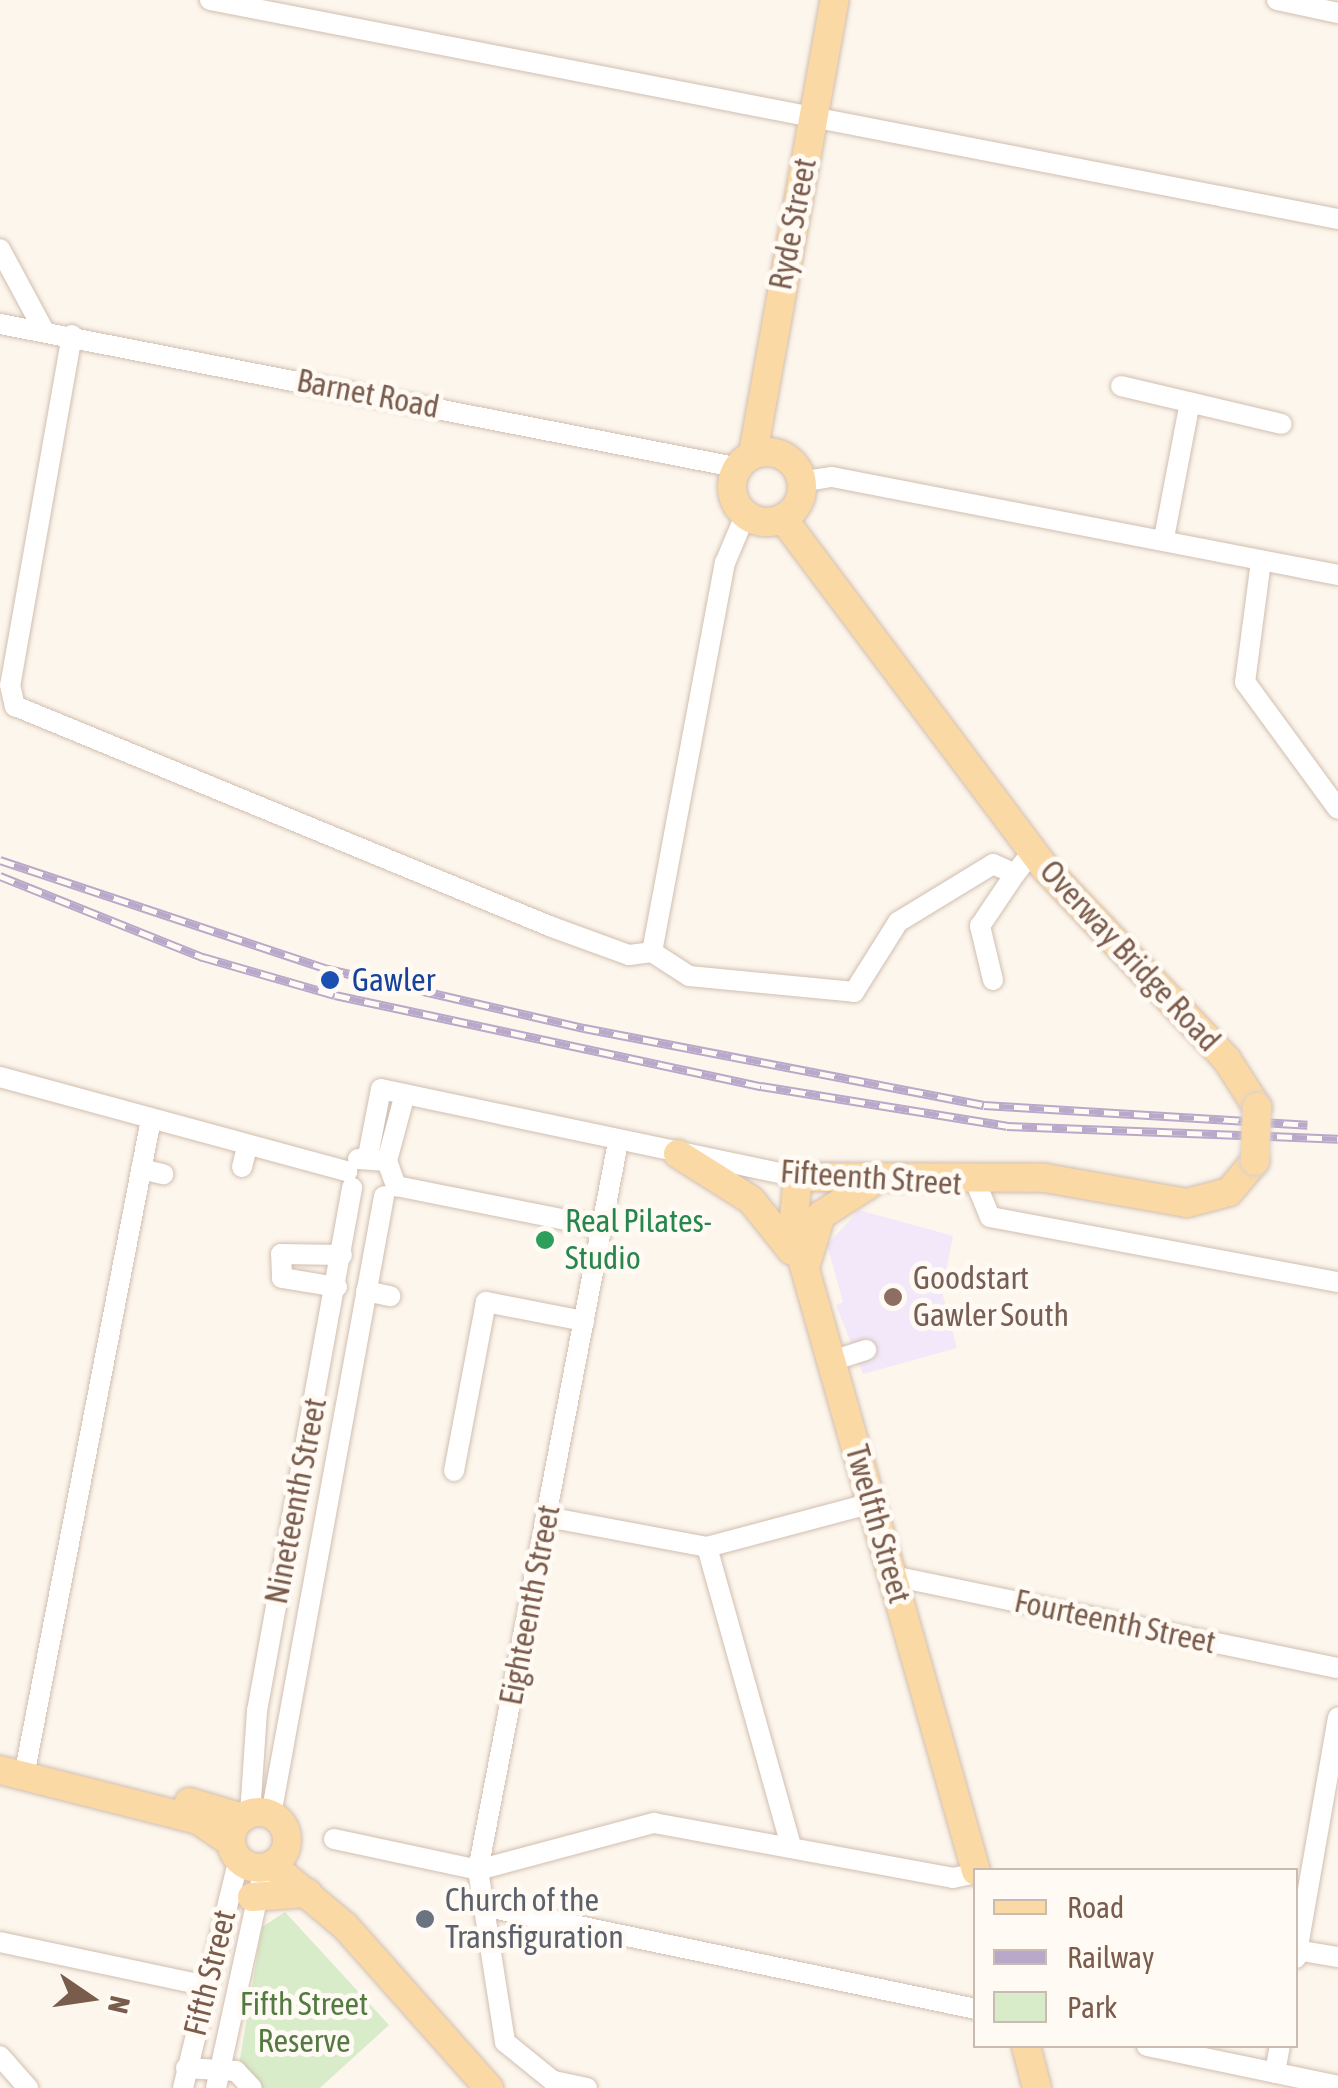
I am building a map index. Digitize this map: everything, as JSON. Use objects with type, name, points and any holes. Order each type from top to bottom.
[{"type":"main road","name":"Ryde Street","points":[[744,458],[836,0]]},
{"type":"main road","points":[[778,454],[800,482],[787,524],[767,526],[748,511],[744,458],[778,454]]},
{"type":"main road","name":"Overway Bridge Road","points":[[787,524],[1033,852],[1227,1060],[1256,1107],[1255,1161],[1230,1192],[1187,1202],[1045,1178],[974,1178]]},
{"type":"main road","points":[[678,1154],[769,1215],[808,1272]]},
{"type":"main road","name":"Fifteenth Street","points":[[798,1177],[870,1184],[974,1178]]},
{"type":"main road","name":"Twelfth Street","points":[[798,1177],[793,1227],[975,1868]]},
{"type":"main road","points":[[808,1272],[807,1238],[822,1214],[870,1184]]},
{"type":"main road","points":[[12,1773],[257,1841],[346,1926],[489,2088]]},
{"type":"main road","points":[[257,1841],[346,1926]]},
{"type":"main road","points":[[252,1897],[308,1893]]},
{"type":"main road","points":[[1027,2048],[1037,2088]]},
{"type":"street","points":[[210,0],[1338,219]]},
{"type":"street","points":[[1276,0],[1338,13]]},
{"type":"street","points":[[0,250],[42,330]]},
{"type":"street","name":"Barnet Road","points":[[0,324],[744,458]]},
{"type":"street","points":[[72,335],[10,686],[16,706],[552,927],[629,955],[652,952],[690,976],[854,992],[898,922],[993,864],[1015,874]]},
{"type":"street","points":[[1121,386],[1282,424]]},
{"type":"street","points":[[1164,538],[1190,402]]},
{"type":"street","points":[[800,482],[832,477],[1164,538],[1338,575]]},
{"type":"street","points":[[652,952],[726,563],[748,511]]},
{"type":"street","points":[[1262,560],[1245,682],[1338,809]]},
{"type":"street","points":[[993,980],[980,926],[1033,852]]},
{"type":"street","points":[[0,1077],[244,1157],[390,1191],[602,1227]]},
{"type":"street","name":"Fifteenth Street","points":[[377,1158],[380,1089],[565,1132],[798,1177]]},
{"type":"street","points":[[349,1180],[377,1158],[405,1094]]},
{"type":"street","points":[[12,1773],[150,1124]]},
{"type":"street","name":"Eighteenth Street","points":[[588,2088],[521,2062],[493,2004],[478,1905],[478,1870],[618,1142]]},
{"type":"street","points":[[377,1158],[390,1191]]},
{"type":"street","points":[[141,1169],[163,1174]]},
{"type":"street","name":"Fifteenth Street","points":[[974,1178],[990,1217],[1338,1282]]},
{"type":"street","name":"Nineteenth Street","points":[[257,1841],[272,1626],[317,1390],[322,1320],[336,1288],[342,1259],[349,1180]]},
{"type":"street","name":"Nineteenth Street","points":[[257,1841],[370,1269],[390,1191]]},
{"type":"street","points":[[336,1288],[282,1278],[281,1254],[342,1259],[370,1269]]},
{"type":"street","points":[[366,1291],[390,1296]]},
{"type":"street","points":[[454,1472],[486,1302],[584,1321]]},
{"type":"street","points":[[832,1361],[866,1350]]},
{"type":"street","points":[[317,1390],[345,1395]]},
{"type":"street","points":[[547,1517],[707,1547],[872,1503]]},
{"type":"street","points":[[707,1547],[791,1846]]},
{"type":"street","name":"Fourteenth Street","points":[[892,1576],[1338,1668]]},
{"type":"street","points":[[272,1626],[300,1631]]},
{"type":"street","points":[[1298,1939],[1338,1718]]},
{"type":"street","points":[[334,1839],[478,1870],[654,1823],[953,1878],[973,1873]]},
{"type":"street","name":"Fifth Street","points":[[218,2079],[252,1897],[257,1841]]},
{"type":"street","name":"Fifth Street","points":[[185,2078],[202,1985],[257,1841]]},
{"type":"street","points":[[478,1905],[973,2008]]},
{"type":"street","points":[[0,1942],[202,1985]]},
{"type":"street","points":[[1298,1950],[1338,1957]]},
{"type":"street","points":[[197,2015],[228,2021]]},
{"type":"street","points":[[1156,2048],[1338,2086]]},
{"type":"street","points":[[1275,2073],[1280,2048]]},
{"type":"street","points":[[0,2056],[28,2088]]},
{"type":"street","points":[[185,2078],[218,2079],[252,2088]]},
{"type":"shaded area","name":"Goodstart Gawler South","points":[[859,1210],[953,1236],[942,1292],[957,1348],[863,1374],[836,1305],[843,1302],[827,1245]]},
{"type":"green space","name":"Fifth Street Reserve","points":[[285,1912],[389,2025],[320,2088],[263,2088],[239,2065],[262,1927]]},
{"type":"railway","points":[[0,860],[328,969],[584,1028],[984,1105],[1307,1125]]},
{"type":"railway","points":[[0,876],[203,957],[335,995],[761,1086],[1007,1126],[1338,1139]]},
{"type":"place","name":"Gawler","points":[[330,980]]},
{"type":"place","name":"Real Pilates- Studio","points":[[545,1240]]},
{"type":"place","name":"Goodstart Gawler South","points":[[893,1297]]},
{"type":"place","name":"Church of the Transfiguration","points":[[425,1919]]}]
